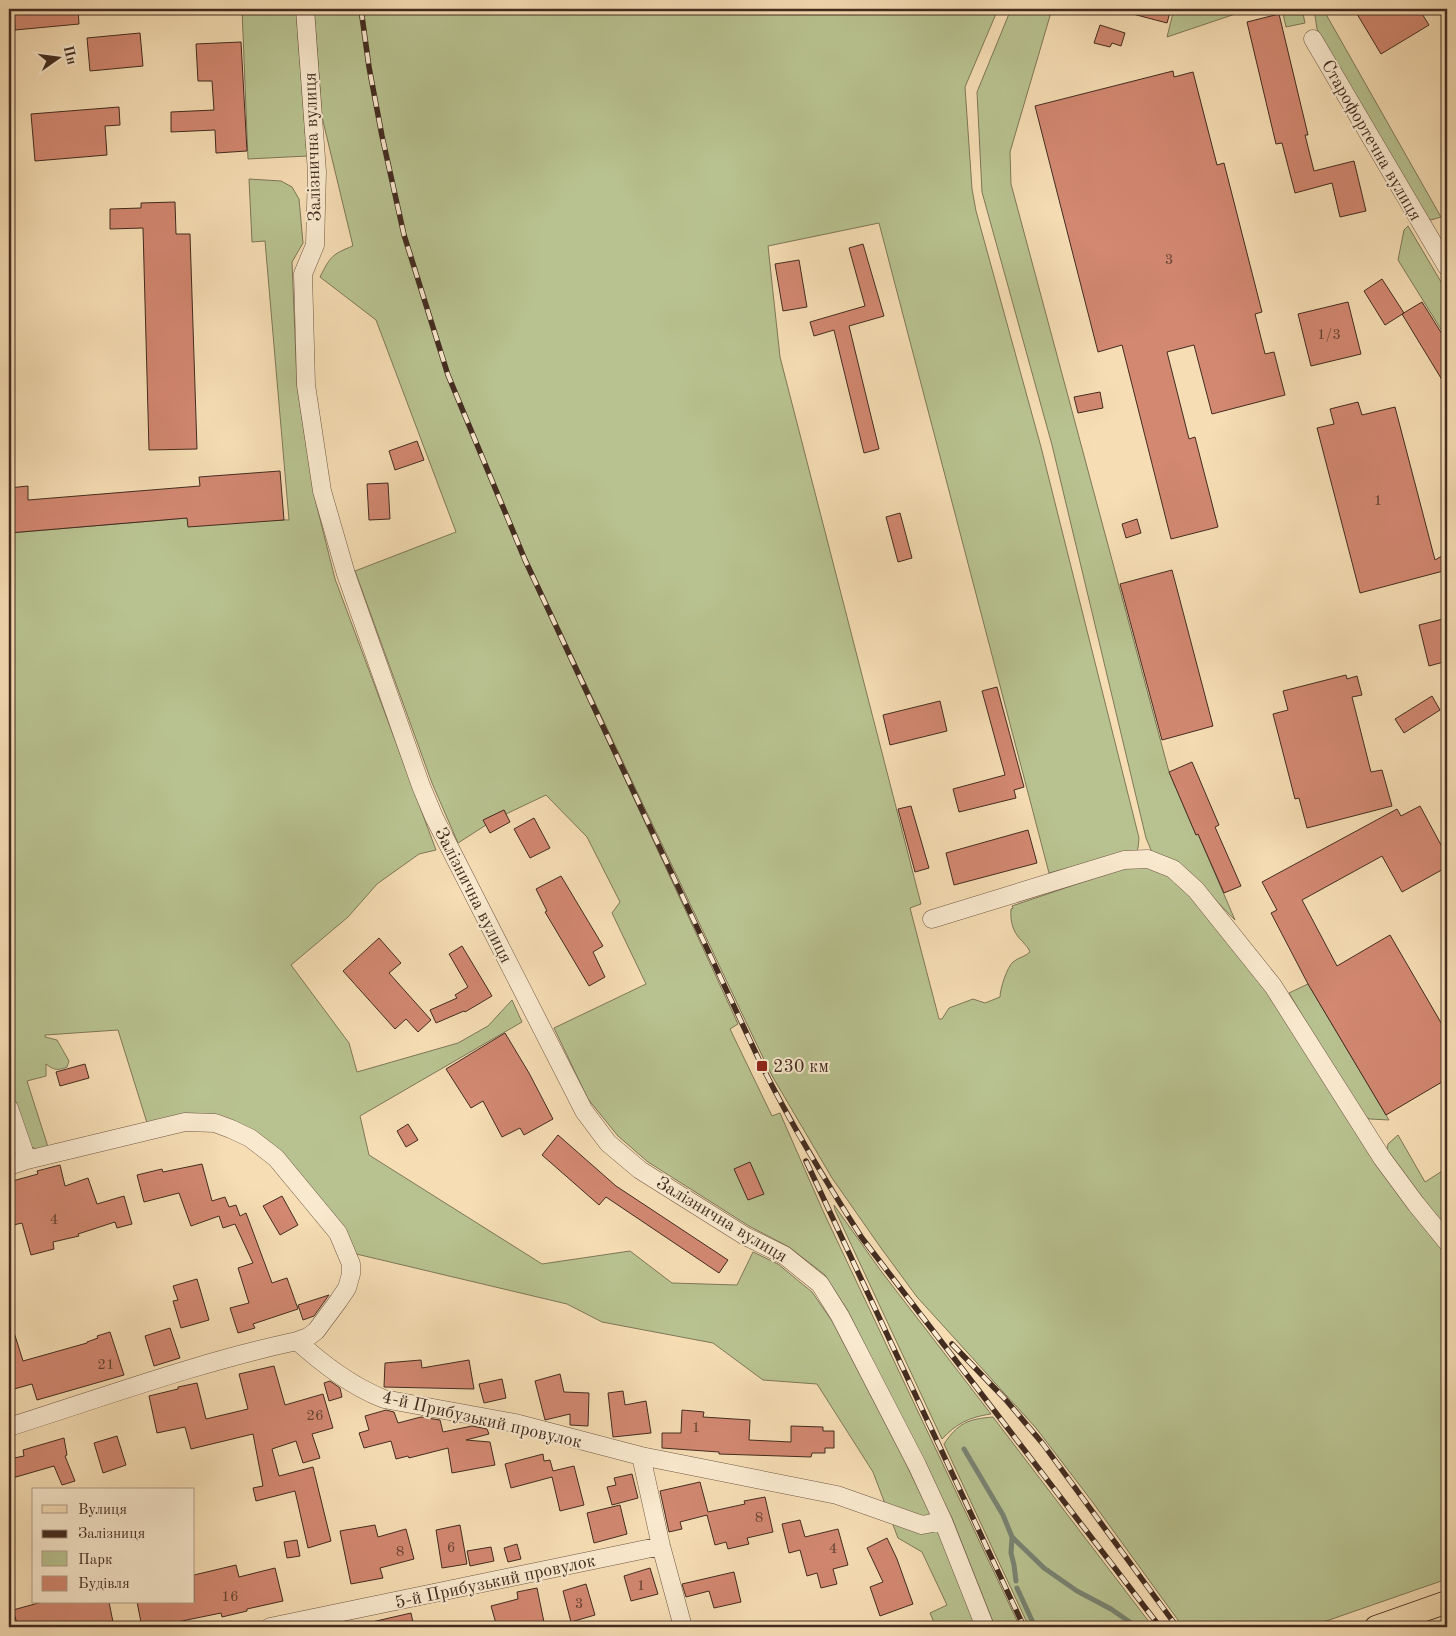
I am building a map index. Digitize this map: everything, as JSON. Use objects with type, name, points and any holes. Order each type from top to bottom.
[{"type":"main road","points":[[1376,1627],[1447,1602]]},
{"type":"street","name":"Залізнична вулиця","points":[[305,9],[316,172],[315,245],[303,274],[306,385],[322,491],[346,574],[421,786],[434,817],[584,1111],[608,1143],[640,1170],[745,1236],[784,1255],[820,1284],[845,1325],[944,1521],[984,1627]]},
{"type":"street","name":"Старофортечна вулиця","points":[[1313,39],[1447,267]]},
{"type":"street","points":[[932,919],[1124,860],[1148,859],[1174,869],[1196,890],[1273,986],[1382,1158],[1447,1242]]},
{"type":"street","points":[[9,1108],[27,1160]]},
{"type":"street","points":[[9,1166],[185,1122],[215,1123],[231,1128],[250,1138],[276,1158],[338,1233],[351,1264],[351,1274],[340,1300],[316,1331],[308,1337],[189,1370],[9,1427]]},
{"type":"street","name":"4-й Прибузький провулок","points":[[296,1341],[328,1368],[368,1392],[384,1398],[515,1423],[641,1456],[837,1495],[922,1525],[944,1521]]},
{"type":"street","points":[[641,1456],[661,1546],[683,1627]]},
{"type":"street","name":"5-й Прибузький провулок","points":[[270,1627],[661,1546]]},
{"type":"green space","points":[[242,9],[296,9],[307,156],[248,159]]},
{"type":"green space","points":[[314,9],[360,9],[368,67],[381,136],[403,236],[447,376],[524,561],[738,1024],[730,1029],[772,1116],[780,1113],[823,1211],[1020,1627],[995,1627],[952,1518],[848,1311],[825,1275],[789,1247],[749,1226],[648,1162],[618,1136],[588,1099],[554,1028],[646,984],[612,913],[620,902],[587,837],[546,795],[506,814],[504,810],[484,820],[486,825],[458,843],[432,783],[355,571],[456,532],[376,320],[320,277],[332,257],[340,251],[353,246],[322,117]]},
{"type":"green space","points":[[363,9],[998,9],[965,87],[972,189],[976,211],[1041,447],[1139,838],[1136,853],[1120,854],[1049,873],[879,223],[768,246],[780,357],[921,904],[910,908],[939,1019],[942,1019],[949,1008],[973,999],[985,1003],[1000,997],[1008,968],[1015,960],[1030,952],[1013,927],[1012,906],[1127,867],[1150,867],[1170,876],[1191,893],[1267,989],[1412,1210],[1447,1252],[1447,1579],[1309,1627],[1183,1627],[1036,1428],[917,1297],[832,1178],[771,1074],[746,1022],[527,559],[449,374],[406,235],[383,136],[370,67]]},
{"type":"green space","points":[[1011,9],[1052,9],[1010,152],[1011,184],[1169,772],[1235,920],[1200,884],[1155,854],[1151,850],[1146,838],[1052,445],[982,192],[977,92]]},
{"type":"green space","points":[[1174,9],[1250,9],[1167,37]]},
{"type":"green space","points":[[1282,9],[1302,9],[1305,23],[1286,27]]},
{"type":"green space","points":[[1314,9],[1323,9],[1441,217],[1431,220],[1428,218],[1317,29]]},
{"type":"green space","points":[[249,179],[281,181],[292,187],[299,199],[303,243],[292,262],[297,385],[314,495],[335,579],[436,850],[419,854],[377,884],[348,917],[291,965],[349,1043],[357,1072],[458,1043],[488,1026],[512,1000],[522,1022],[360,1116],[369,1155],[542,1264],[630,1251],[672,1283],[737,1285],[753,1252],[778,1264],[812,1292],[832,1321],[936,1526],[976,1627],[936,1627],[930,1613],[947,1605],[922,1552],[898,1538],[873,1472],[817,1384],[763,1380],[713,1343],[602,1322],[567,1304],[352,1253],[341,1231],[232,1125],[148,1126],[118,1030],[45,1035],[45,1037],[57,1040],[69,1061],[67,1067],[61,1069],[54,1069],[46,1064],[46,1076],[27,1081],[49,1150],[36,1149],[29,1146],[9,1098],[9,533],[187,518],[289,520],[265,241],[252,242]]},
{"type":"green space","points":[[1408,226],[1447,292],[1447,339],[1398,260],[1404,230]]},
{"type":"green space","points":[[1308,984],[1389,1120],[1370,1119],[1362,1116],[1289,993]]},
{"type":"green space","points":[[1398,1135],[1425,1182],[1447,1168],[1447,1228],[1386,1155],[1388,1144]]},
{"type":"green space","points":[[834,1205],[881,1271],[991,1414],[964,1422],[952,1429],[942,1439]]},
{"type":"green space","points":[[993,1417],[1153,1627],[1029,1627],[944,1444],[954,1431],[964,1423]]},
{"type":"building","points":[[14,9],[78,9],[79,24],[15,30]]},
{"type":"building","points":[[1130,9],[1171,9],[1167,23],[1129,13]]},
{"type":"building","points":[[1354,9],[1419,9],[1429,25],[1381,54]]},
{"type":"building","points":[[1279,14],[1308,135],[1305,135],[1314,171],[1354,161],[1366,211],[1340,217],[1332,183],[1295,193],[1282,143],[1276,144],[1247,22]]},
{"type":"building","points":[[1100,25],[1125,33],[1121,46],[1112,43],[1110,47],[1094,43]]},
{"type":"building","points":[[140,33],[143,66],[90,71],[87,38]]},
{"type":"building","points":[[241,42],[247,151],[216,153],[215,130],[171,132],[171,112],[214,110],[212,81],[198,81],[196,44]]},
{"type":"building","points":[[1173,71],[1174,77],[1193,72],[1217,165],[1224,163],[1262,312],[1255,314],[1265,354],[1274,352],[1285,395],[1212,414],[1194,345],[1167,352],[1189,439],[1195,437],[1218,527],[1171,539],[1122,345],[1098,352],[1035,106]]},
{"type":"building","points":[[119,107],[120,125],[105,126],[107,155],[35,161],[31,114]]},
{"type":"building","points":[[175,202],[176,234],[190,234],[197,449],[149,450],[143,228],[110,229],[110,209],[141,208],[141,203]]},
{"type":"building","points":[[863,244],[884,316],[849,326],[879,449],[864,453],[834,330],[814,336],[810,322],[865,306],[849,248]]},
{"type":"building","points":[[799,260],[807,307],[783,311],[775,264]]},
{"type":"building","points":[[1382,279],[1404,313],[1385,325],[1364,291]]},
{"type":"building","points":[[1348,302],[1361,354],[1311,366],[1298,314]]},
{"type":"building","points":[[1422,302],[1447,342],[1447,388],[1402,314]]},
{"type":"building","points":[[1100,392],[1103,408],[1078,413],[1074,397]]},
{"type":"building","points":[[1358,402],[1362,415],[1395,407],[1435,560],[1447,553],[1447,570],[1360,593],[1317,428],[1334,424],[1330,409]]},
{"type":"building","points":[[417,441],[424,460],[395,470],[389,451]]},
{"type":"building","points":[[280,471],[284,520],[188,527],[187,518],[9,533],[9,488],[28,486],[28,500],[200,486],[199,477]]},
{"type":"building","points":[[388,483],[390,519],[369,520],[367,484]]},
{"type":"building","points":[[900,513],[912,558],[898,562],[886,517]]},
{"type":"building","points":[[1137,519],[1141,533],[1126,538],[1122,524]]},
{"type":"building","points":[[1172,570],[1213,726],[1162,740],[1120,584]]},
{"type":"building","points":[[1447,618],[1447,661],[1429,666],[1419,625]]},
{"type":"building","points":[[1346,675],[1347,679],[1357,676],[1362,695],[1352,697],[1371,772],[1382,770],[1392,806],[1307,828],[1299,798],[1295,799],[1273,714],[1288,710],[1283,691]]},
{"type":"building","points":[[997,687],[1024,787],[1014,790],[1016,798],[959,812],[953,789],[1005,775],[982,691]]},
{"type":"building","points":[[1432,696],[1440,710],[1404,733],[1395,719]]},
{"type":"building","points":[[940,701],[947,731],[890,745],[883,715]]},
{"type":"building","points":[[1192,762],[1219,825],[1215,827],[1241,886],[1224,893],[1169,772]]},
{"type":"building","points":[[911,806],[929,868],[915,872],[898,809]]},
{"type":"building","points":[[1420,806],[1447,856],[1447,867],[1402,892],[1382,856],[1302,900],[1337,966],[1390,935],[1447,1033],[1447,1079],[1386,1115],[1308,984],[1271,913],[1277,910],[1262,882],[1397,809],[1401,816]]},
{"type":"building","points":[[504,810],[510,822],[490,833],[483,820]]},
{"type":"building","points":[[534,818],[550,848],[530,858],[514,829]]},
{"type":"building","points":[[1028,830],[1037,863],[954,885],[946,853]]},
{"type":"building","points":[[561,876],[603,946],[593,952],[605,977],[589,986],[545,912],[547,911],[536,889]]},
{"type":"building","points":[[379,938],[401,963],[389,973],[431,1020],[418,1032],[406,1019],[395,1029],[343,971]]},
{"type":"building","points":[[462,946],[492,996],[465,1012],[436,1023],[430,1010],[457,998],[455,995],[468,987],[449,954]]},
{"type":"building","points":[[505,1033],[553,1119],[524,1135],[520,1128],[502,1137],[483,1101],[471,1108],[446,1069]]},
{"type":"building","points":[[85,1064],[89,1078],[60,1086],[56,1072]]},
{"type":"building","points":[[408,1124],[418,1140],[406,1147],[397,1131]]},
{"type":"building","points":[[558,1135],[616,1186],[728,1260],[719,1273],[606,1197],[599,1205],[542,1155]]},
{"type":"building","points":[[750,1162],[764,1194],[748,1200],[734,1169]]},
{"type":"building","points":[[202,1164],[212,1201],[225,1197],[229,1207],[236,1205],[240,1216],[246,1213],[272,1283],[287,1278],[298,1309],[253,1324],[255,1328],[238,1333],[230,1308],[249,1303],[238,1268],[253,1263],[235,1224],[223,1228],[219,1216],[191,1226],[179,1193],[144,1202],[137,1175],[162,1169],[163,1172]]},
{"type":"building","points":[[60,1165],[65,1186],[88,1178],[97,1204],[124,1196],[132,1224],[117,1228],[115,1222],[78,1234],[79,1236],[53,1242],[54,1249],[31,1255],[22,1223],[9,1226],[9,1201],[14,1199],[9,1182],[38,1174],[37,1171]]},
{"type":"building","points":[[282,1196],[298,1225],[280,1235],[263,1206]]},
{"type":"building","points":[[197,1279],[209,1320],[181,1328],[173,1301],[178,1300],[173,1286]]},
{"type":"building","points":[[329,1295],[314,1316],[303,1320],[298,1305]]},
{"type":"building","points":[[9,1326],[12,1326],[23,1361],[87,1343],[98,1338],[97,1336],[110,1332],[124,1375],[37,1400],[32,1384],[14,1389],[9,1369]]},
{"type":"building","points":[[170,1328],[180,1358],[154,1366],[145,1336]]},
{"type":"building","points":[[421,1360],[422,1368],[469,1360],[474,1389],[384,1387],[385,1363]]},
{"type":"building","points":[[274,1366],[285,1405],[323,1394],[333,1428],[312,1434],[320,1458],[303,1463],[296,1441],[272,1449],[279,1476],[313,1467],[331,1541],[308,1548],[295,1491],[256,1501],[253,1488],[263,1486],[253,1434],[191,1449],[185,1427],[157,1433],[149,1396],[197,1383],[206,1419],[248,1409],[239,1374]]},
{"type":"building","points":[[560,1374],[564,1392],[589,1393],[588,1426],[570,1425],[570,1414],[545,1420],[535,1381]]},
{"type":"building","points":[[502,1379],[506,1398],[484,1403],[479,1384]]},
{"type":"building","points":[[330,1381],[340,1388],[342,1397],[329,1401],[324,1383]]},
{"type":"building","points":[[623,1391],[625,1405],[646,1401],[651,1433],[613,1437],[608,1393]]},
{"type":"building","points":[[386,1410],[394,1412],[398,1423],[421,1417],[440,1420],[443,1432],[472,1426],[487,1429],[489,1434],[466,1440],[490,1442],[495,1465],[452,1473],[448,1448],[409,1458],[408,1456],[396,1459],[391,1441],[364,1448],[359,1433],[369,1430],[365,1416]]},
{"type":"building","points":[[682,1410],[704,1412],[703,1417],[750,1420],[749,1440],[791,1442],[791,1426],[823,1427],[823,1431],[834,1431],[834,1448],[825,1448],[825,1453],[812,1453],[811,1457],[719,1454],[719,1452],[662,1448],[662,1433],[681,1433]]},
{"type":"building","points":[[117,1436],[126,1465],[103,1473],[94,1443]]},
{"type":"building","points":[[64,1438],[67,1455],[65,1456],[75,1481],[62,1485],[54,1466],[9,1479],[9,1459],[24,1456],[23,1450]]},
{"type":"building","points":[[543,1454],[544,1461],[550,1460],[553,1471],[574,1466],[584,1505],[560,1511],[552,1477],[511,1488],[505,1464]]},
{"type":"building","points":[[632,1474],[638,1498],[612,1505],[607,1487],[616,1485],[614,1478]]},
{"type":"building","points":[[700,1482],[708,1512],[745,1504],[744,1501],[765,1497],[773,1532],[747,1538],[749,1544],[728,1549],[726,1542],[715,1545],[707,1515],[680,1522],[682,1529],[669,1532],[660,1491]]},
{"type":"building","points":[[620,1505],[627,1534],[594,1543],[587,1513]]},
{"type":"building","points":[[800,1520],[805,1537],[838,1529],[848,1565],[833,1569],[837,1584],[821,1588],[817,1573],[807,1576],[800,1550],[789,1553],[782,1524]]},
{"type":"building","points":[[375,1525],[378,1537],[406,1529],[414,1559],[380,1568],[383,1578],[351,1584],[340,1531]]},
{"type":"building","points":[[460,1525],[467,1564],[442,1568],[436,1530]]},
{"type":"building","points":[[887,1538],[897,1559],[913,1604],[880,1616],[870,1587],[883,1582],[867,1548]]},
{"type":"building","points":[[297,1540],[300,1556],[287,1558],[284,1542]]},
{"type":"building","points":[[517,1544],[521,1559],[508,1562],[504,1548]]},
{"type":"building","points":[[491,1547],[494,1561],[470,1566],[467,1551]]},
{"type":"building","points":[[236,1565],[239,1577],[275,1568],[283,1601],[222,1617],[221,1613],[167,1624],[168,1627],[142,1627],[137,1604],[195,1604],[195,1575]]},
{"type":"building","points":[[650,1568],[658,1594],[631,1601],[624,1576]]},
{"type":"building","points":[[734,1572],[741,1602],[714,1608],[709,1591],[686,1597],[682,1584]]},
{"type":"building","points":[[586,1584],[595,1615],[571,1622],[563,1591]]},
{"type":"building","points":[[537,1588],[545,1627],[497,1627],[491,1606],[518,1599],[517,1592]]},
{"type":"building","points":[[35,1604],[109,1604],[114,1627],[18,1627],[13,1610]]},
{"type":"building","points":[[411,1613],[414,1627],[372,1627],[372,1622]]},
{"type":"waterway","points":[[964,1449],[1003,1515],[1012,1537],[1011,1553],[1016,1581]]},
{"type":"waterway","points":[[1012,1537],[1044,1568],[1077,1591],[1111,1609],[1137,1627]]},
{"type":"waterway","points":[[1017,1588],[1035,1627]]},
{"type":"railway","points":[[361,9],[369,67],[382,136],[404,235],[448,375],[525,560],[762,1066],[810,1154],[862,1238],[1160,1627]]},
{"type":"railway","points":[[806,1161],[1024,1627]]},
{"type":"railway","points":[[952,1344],[1006,1400],[1043,1444],[1177,1627]]},
{"type":"place","name":"230 км","points":[[762,1066]]}]
